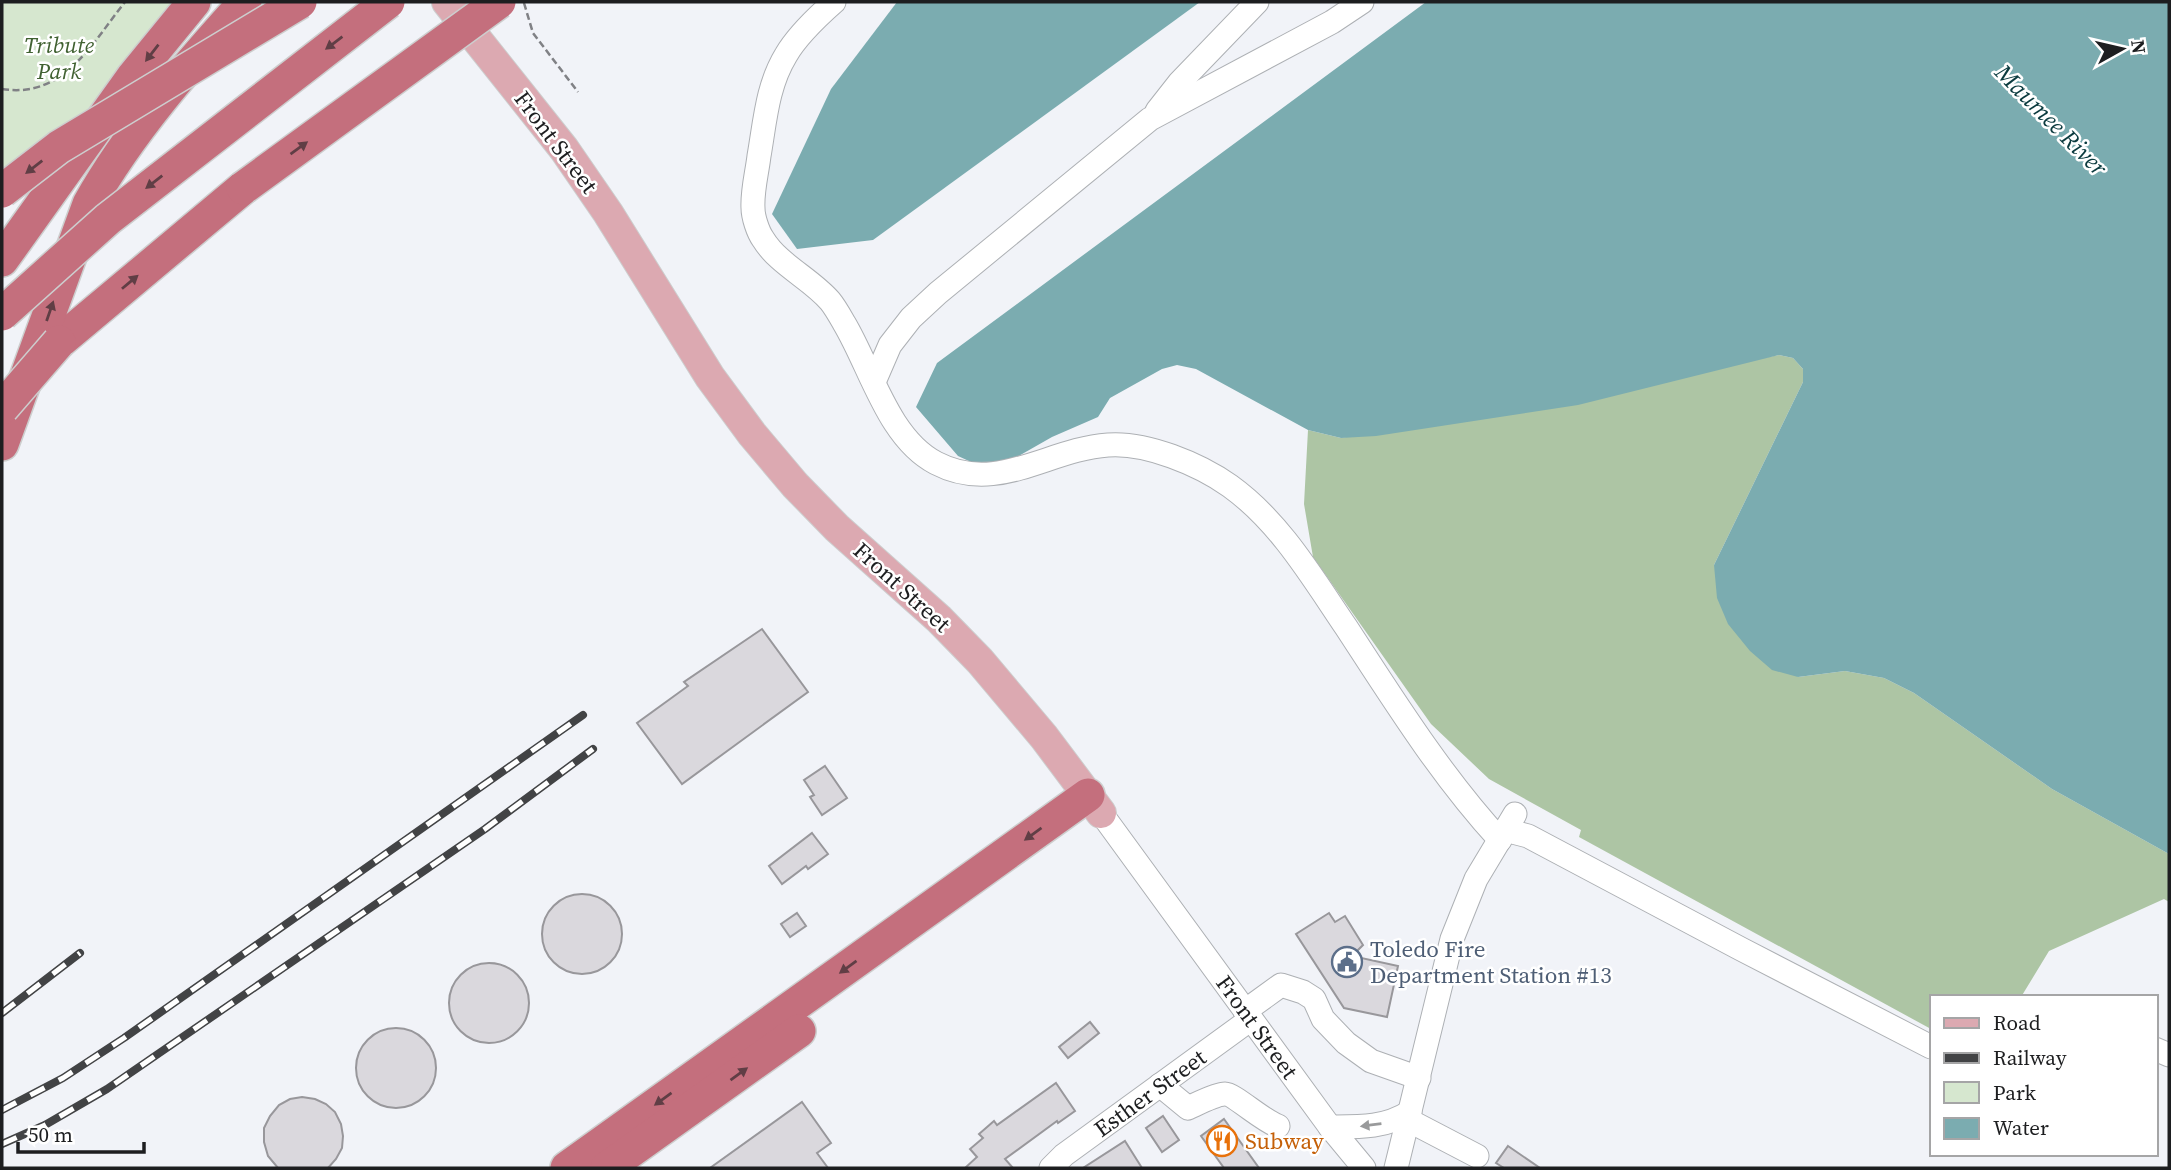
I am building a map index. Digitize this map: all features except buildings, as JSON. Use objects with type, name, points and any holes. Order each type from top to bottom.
[{"type":"highway","points":[[2,260],[132,78],[194,2]]},
{"type":"highway","points":[[2,444],[78,231],[98,187],[142,126],[245,2]]},
{"type":"highway","points":[[2,191],[59,147],[300,2]]},
{"type":"highway","points":[[2,314],[108,219],[388,2]]},
{"type":"highway","points":[[2,394],[59,342],[243,188],[499,2]]},
{"type":"highway","points":[[2,408],[59,342]]},
{"type":"highway","points":[[567,1168],[1094,804]]},
{"type":"highway","points":[[607,1168],[1094,804]]},
{"type":"main road","name":"Front Street","points":[[447,2],[564,149],[608,213],[709,377],[758,442],[837,528],[939,619],[980,661],[1022,709],[1094,804]]},
{"type":"street","points":[[834,2],[822,12],[786,55],[770,90],[752,210],[761,238],[779,259],[830,301],[898,428],[916,449],[937,463],[958,471],[981,475],[1011,472],[1085,448],[1110,444],[1166,454],[1203,469],[1231,486],[1286,540],[1396,703],[1477,815],[1528,836],[1930,1046]]},
{"type":"street","points":[[874,382],[890,345],[920,310],[1150,119],[1179,83],[1257,2]]},
{"type":"street","points":[[1150,119],[1332,22],[1362,2]]},
{"type":"street","name":"Front Street","points":[[1094,804],[1330,1127],[1364,1168]]},
{"type":"street","points":[[1395,1168],[1452,939],[1476,879],[1507,828]]},
{"type":"street","name":"Esther Street","points":[[1051,1168],[1064,1155],[1160,1085],[1248,1015],[1281,985],[1314,999],[1323,1019],[1346,1043],[1371,1061],[1419,1078]]},
{"type":"street","points":[[1160,1085],[1188,1108],[1225,1094],[1235,1097],[1253,1113],[1278,1126]]},
{"type":"street","points":[[1330,1127],[1382,1125],[1409,1116],[1478,1156]]},
{"type":"path","points":[[2,89],[41,87],[65,75],[80,61],[125,2]]},
{"type":"path","points":[[524,2],[533,33],[578,92]]},
{"type":"green space","name":"Tribute Park","points":[[2,2],[181,2],[82,122],[2,186]]},
{"type":"green space","points":[[1779,355],[1793,358],[1803,369],[1803,382],[1714,565],[1798,677],[1845,671],[1884,678],[1914,693],[2052,789],[2169,854],[2169,902],[2164,899],[2049,951],[2022,995],[1930,995],[1930,1028],[1579,837],[1581,830],[1489,779],[1431,724],[1313,557],[1304,504],[1308,430],[1341,438]]},
{"type":"water","points":[[897,2],[1200,2],[873,240],[797,249],[772,214],[831,89]]},
{"type":"water","name":"Maumee River","points":[[1426,2],[2169,2],[2169,854],[2052,789],[1914,693],[1884,678],[1845,671],[1798,677],[1772,670],[1750,651],[1728,624],[1717,598],[1714,565],[1803,382],[1803,369],[1793,358],[1779,355],[1578,405],[1376,436],[1341,438],[1308,430],[1196,369],[1177,365],[1162,369],[1110,398],[1098,417],[1052,437],[1001,466],[982,467],[958,456],[916,407],[937,363]]},
{"type":"railway","points":[[2,1110],[63,1078],[124,1038],[583,715]]},
{"type":"railway","points":[[2,1144],[45,1125],[107,1089],[485,829],[593,749]]},
{"type":"railway","points":[[2,1013],[80,953]]},
{"type":"place","name":"Toledo Fire Department Station #13","points":[[1347,962]]},
{"type":"place","name":"Subway","points":[[1222,1141]]}]
